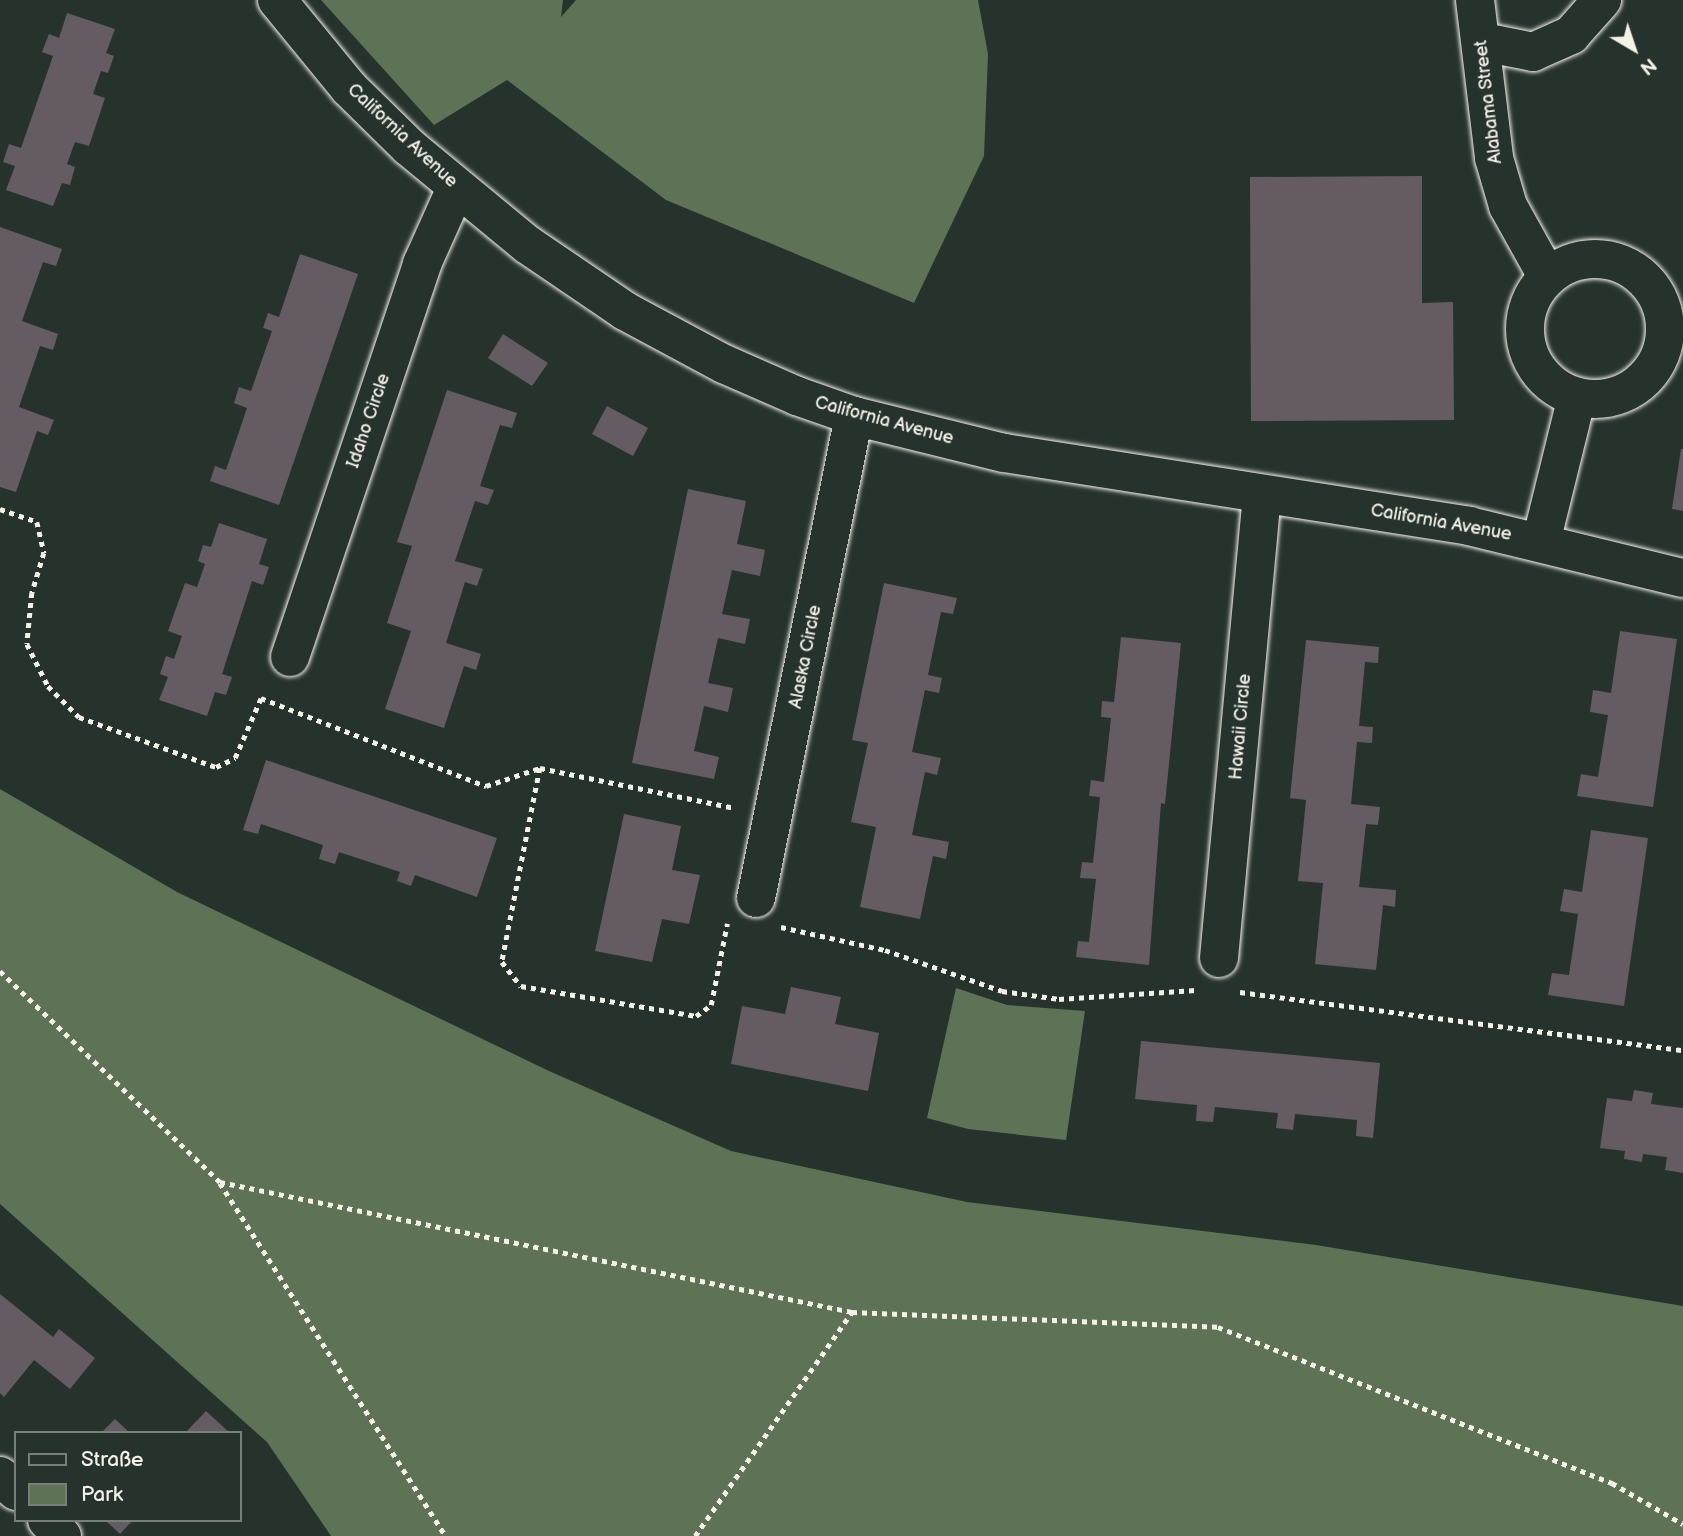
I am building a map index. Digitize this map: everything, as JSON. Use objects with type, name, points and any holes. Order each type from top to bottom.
[{"type":"street","name":"California Avenue","points":[[277,0],[349,88],[457,188],[528,245],[625,311],[724,364],[855,416],[1004,453],[1262,496],[1401,514],[1541,542],[1683,578]]},
{"type":"street","name":"Alabama Street","points":[[1475,0],[1483,42],[1494,158],[1508,206],[1547,276]]},
{"type":"street","points":[[1483,42],[1533,52],[1571,35],[1602,0]]},
{"type":"street","name":"Idaho Circle","points":[[290,657],[422,264],[457,188]]},
{"type":"street","points":[[1589,258],[1612,260],[1633,269],[1651,285],[1674,327],[1656,363],[1631,389],[1596,399],[1577,397],[1545,379],[1526,346],[1527,308],[1547,276],[1589,258]]},
{"type":"street","points":[[1541,542],[1577,397]]},
{"type":"street","name":"Alaska Circle","points":[[755,914],[855,416]]},
{"type":"street","name":"Hawaii Circle","points":[[1216,979],[1262,496]]},
{"type":"street","points":[[0,1476],[14,1489]]},
{"type":"street","points":[[49,1522],[62,1536]]},
{"type":"path","points":[[0,509],[37,522],[44,553],[32,593],[27,644],[48,686],[79,717],[216,767],[235,758],[261,698],[486,786],[540,768],[773,817]]},
{"type":"path","points":[[540,768],[502,962],[521,986],[696,1016],[711,1005],[755,914],[885,950],[1002,991],[1059,999],[1216,979],[1683,1050]]},
{"type":"path","points":[[0,971],[220,1182],[446,1536]]},
{"type":"path","points":[[220,1182],[852,1312],[1218,1326],[1612,1483],[1683,1524]]},
{"type":"path","points":[[695,1536],[852,1312]]},
{"type":"green space","points":[[321,0],[563,0],[561,17],[576,0],[978,0],[988,54],[984,156],[914,303],[666,200],[507,80],[434,125]]},
{"type":"green space","points":[[0,789],[177,892],[549,1071],[731,1151],[967,1202],[1316,1245],[1683,1306],[1683,1536],[331,1536],[267,1442],[0,1204]]},
{"type":"green space","points":[[956,988],[1007,1005],[1085,1011],[1066,1140],[968,1129],[927,1118]]},
{"type":"building","points":[[67,13],[115,29],[106,53],[114,56],[108,73],[101,71],[93,94],[105,98],[89,146],[75,142],[67,164],[75,167],[70,185],[62,183],[53,206],[6,190],[15,166],[3,162],[9,144],[21,148],[53,56],[42,52],[49,34],[59,38]]},
{"type":"building","points":[[1422,176],[1422,303],[1453,302],[1454,420],[1251,421],[1250,177]]},
{"type":"building","points":[[0,227],[62,249],[56,266],[43,262],[22,321],[58,334],[53,350],[40,346],[19,407],[54,420],[48,435],[37,431],[16,492],[0,487]]},
{"type":"building","points":[[300,254],[358,274],[279,505],[210,481],[215,466],[226,470],[247,408],[234,403],[239,387],[251,391],[272,331],[263,328],[268,313],[279,317]]},
{"type":"building","points":[[503,334],[548,363],[532,386],[488,358]]},
{"type":"building","points":[[447,390],[517,413],[512,428],[500,425],[480,486],[494,490],[488,505],[475,501],[455,561],[483,569],[477,586],[465,582],[446,643],[481,654],[476,670],[464,666],[444,728],[385,709],[411,631],[387,623],[412,546],[397,542]]},
{"type":"building","points":[[607,406],[648,428],[633,456],[592,434]]},
{"type":"building","points":[[1683,449],[1683,511],[1672,509]]},
{"type":"building","points":[[688,489],[746,501],[737,544],[765,550],[760,576],[732,570],[722,614],[750,619],[745,644],[718,638],[708,683],[733,688],[728,712],[704,706],[694,751],[719,757],[714,779],[632,763]]},
{"type":"building","points":[[219,523],[267,539],[259,564],[269,567],[263,585],[252,581],[222,674],[232,677],[226,695],[215,692],[207,716],[159,700],[168,677],[160,674],[166,656],[174,659],[182,636],[168,631],[185,583],[197,587],[205,564],[198,561],[203,545],[211,547]]},
{"type":"building","points":[[884,583],[957,598],[953,614],[941,612],[928,675],[942,678],[939,693],[925,690],[912,752],[941,758],[937,775],[925,772],[912,835],[949,842],[946,859],[933,856],[920,919],[860,907],[876,827],[851,822],[868,743],[852,740]]},
{"type":"building","points":[[1620,631],[1677,639],[1653,807],[1577,796],[1581,774],[1598,777],[1608,715],[1590,712],[1593,690],[1611,693]]},
{"type":"building","points":[[1121,637],[1181,643],[1165,804],[1161,803],[1149,965],[1076,957],[1078,941],[1089,942],[1096,879],[1080,878],[1082,862],[1093,863],[1100,797],[1089,796],[1091,780],[1104,782],[1111,718],[1101,717],[1102,701],[1114,702]]},
{"type":"building","points":[[1306,640],[1379,647],[1378,663],[1365,662],[1359,726],[1373,727],[1372,743],[1357,742],[1351,804],[1380,807],[1378,825],[1366,824],[1359,887],[1396,890],[1395,907],[1383,905],[1376,970],[1315,964],[1323,883],[1298,881],[1306,800],[1290,798]]},
{"type":"building","points":[[266,760],[497,838],[477,897],[415,875],[411,886],[397,881],[400,872],[339,852],[335,864],[319,859],[323,845],[261,824],[258,834],[243,830]]},
{"type":"building","points":[[624,814],[681,826],[672,870],[700,875],[689,924],[662,919],[652,962],[595,951]]},
{"type":"building","points":[[1591,830],[1648,838],[1624,1006],[1548,995],[1552,973],[1569,975],[1578,914],[1560,911],[1564,889],[1582,892]]},
{"type":"building","points":[[791,987],[841,997],[835,1024],[879,1033],[868,1091],[731,1064],[742,1006],[785,1014]]},
{"type":"building","points":[[1141,1041],[1380,1063],[1373,1138],[1356,1136],[1357,1120],[1295,1114],[1293,1130],[1276,1128],[1278,1113],[1215,1107],[1213,1122],[1196,1121],[1197,1105],[1135,1099]]},
{"type":"building","points":[[1634,1090],[1653,1093],[1651,1104],[1683,1108],[1683,1173],[1665,1170],[1667,1157],[1643,1154],[1642,1162],[1624,1159],[1625,1151],[1600,1148],[1607,1098],[1632,1101]]},
{"type":"building","points":[[0,1294],[53,1337],[59,1329],[95,1358],[70,1389],[34,1360],[4,1397],[0,1393]]},
{"type":"building","points":[[206,1411],[228,1431],[187,1431]]},
{"type":"building","points":[[115,1419],[128,1431],[103,1431]]},
{"type":"building","points":[[107,1522],[131,1522],[120,1534]]}]
